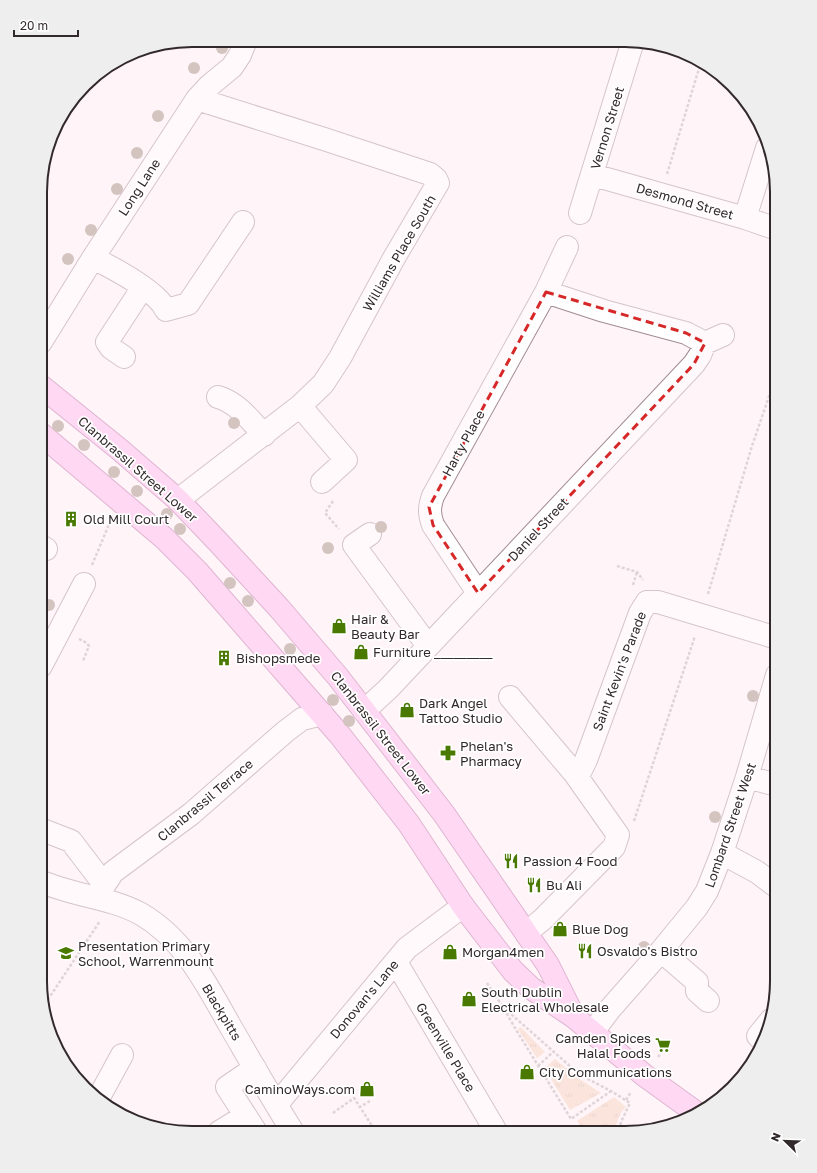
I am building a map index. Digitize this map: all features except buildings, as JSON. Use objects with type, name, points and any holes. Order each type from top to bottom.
[{"type":"main road","name":"Clanbrassil Street Lower","points":[[47,391],[119,449],[178,500],[279,608],[338,677],[444,814],[548,964],[574,1017]]},
{"type":"main road","name":"Clanbrassil Street Lower","points":[[47,439],[158,533],[197,571],[322,714],[409,824],[463,906],[513,971],[531,988],[574,1017],[644,1075],[692,1110]]},
{"type":"street","name":"Long Lane","points":[[47,332],[93,258],[197,99],[208,86],[232,66],[240,55],[243,47]]},
{"type":"street","name":"Vernon Street","points":[[580,213],[593,175],[631,47]]},
{"type":"street","name":"Williams Place South","points":[[178,500],[264,435],[300,406],[323,384],[340,358],[394,258],[438,183],[430,174],[197,99]]},
{"type":"street","points":[[745,218],[765,154]]},
{"type":"street","name":"Desmond Street","points":[[593,175],[745,218],[770,227]]},
{"type":"street","points":[[93,258],[143,287],[157,298],[166,310],[188,304],[243,222]]},
{"type":"street","name":"Harty Place","points":[[478,593],[433,525],[429,507],[433,496],[546,292],[567,247]]},
{"type":"street","points":[[124,357],[111,348],[107,342],[143,287]]},
{"type":"street","name":"Daniel Street","points":[[364,710],[388,689],[694,364],[714,339],[604,311],[546,292]]},
{"type":"street","points":[[218,397],[228,400],[238,408],[264,435]]},
{"type":"street","points":[[300,406],[346,460],[322,482]]},
{"type":"street","points":[[362,540],[428,646]]},
{"type":"street","points":[[47,653],[84,584]]},
{"type":"street","name":"Saint Kevin's Parade","points":[[575,774],[581,770],[586,760],[640,613],[647,602],[658,602],[770,636]]},
{"type":"street","points":[[510,697],[575,774],[618,835],[614,847],[544,919],[526,933]]},
{"type":"street","name":"Lombard Street West","points":[[592,1033],[610,1009],[661,952],[697,907],[707,891],[722,853],[747,777],[770,699]]},
{"type":"street","name":"Clanbrassil Terrace","points":[[104,899],[113,872],[191,814],[286,731],[302,720],[322,714]]},
{"type":"street","points":[[747,777],[770,783]]},
{"type":"street","points":[[47,832],[71,841],[100,879],[104,899]]},
{"type":"street","points":[[722,853],[757,872],[770,882]]},
{"type":"street","name":"Blackpitts","points":[[47,883],[77,894],[104,899],[124,906],[141,914],[160,926],[175,940],[188,957],[290,1126]]},
{"type":"street","name":"Donovan's Lane","points":[[277,1104],[407,948],[463,906]]},
{"type":"street","points":[[661,952],[697,982],[697,991],[708,1001]]},
{"type":"street","name":"Greenville Place","points":[[396,962],[493,1126]]},
{"type":"street","points":[[101,1094],[122,1055]]},
{"type":"street","points":[[250,1124],[227,1087],[255,1068]]},
{"type":"path","points":[[667,174],[700,67]]},
{"type":"path","points":[[708,595],[752,446],[770,393]]},
{"type":"path","points":[[322,482],[334,498],[325,513],[362,540]]},
{"type":"path","points":[[84,584],[111,521]]},
{"type":"path","points":[[618,566],[638,572]]},
{"type":"path","points":[[634,822],[696,634]]},
{"type":"path","points":[[48,999],[104,899]]},
{"type":"path","points":[[486,984],[503,1007],[571,1119],[611,1091]]},
{"type":"path","points":[[503,1007],[580,1075],[630,1102],[621,1126]]},
{"type":"path","points":[[538,1066],[553,1052]]},
{"type":"path","points":[[658,1057],[662,1052]]},
{"type":"path","points":[[626,1100],[632,1091]]},
{"type":"path","points":[[333,1113],[354,1098],[372,1126]]},
{"type":"path","points":[[360,1107],[370,1101]]},
{"type":"highlighted area","points":[[546,292],[686,333],[705,343],[694,364],[478,593],[433,525],[429,507]]},
{"type":"green space","points":[[521,1027],[545,1052],[537,1058],[518,1029]]},
{"type":"green space","points":[[555,1059],[578,1078],[601,1093],[570,1110],[546,1071],[547,1066]]},
{"type":"green space","points":[[614,1097],[626,1107],[619,1116],[616,1126],[580,1126],[577,1121]]},
{"type":"place","name":"Old Mill Court","points":[[71,519]]},
{"type":"place","name":"Hair & Beauty Bar","points":[[339,626]]},
{"type":"place","name":"Furniture _________","points":[[361,652]]},
{"type":"place","name":"Bishopsmede","points":[[224,658]]},
{"type":"place","name":"Dark Angel Tattoo Studio","points":[[407,710]]},
{"type":"place","name":"Phelan's Pharmacy","points":[[448,753]]},
{"type":"place","name":"Passion 4 Food","points":[[511,861]]},
{"type":"place","name":"Bu Ali","points":[[534,885]]},
{"type":"place","name":"Blue Dog","points":[[560,929]]},
{"type":"place","name":"Osvaldo's Bistro","points":[[585,951]]},
{"type":"place","name":"Morgan4men","points":[[450,952]]},
{"type":"place","name":"Presentation Primary School, Warrenmount","points":[[66,953]]},
{"type":"place","name":"South Dublin Electrical Wholesale","points":[[469,999]]},
{"type":"place","name":"Camden Spices Halal Foods","points":[[663,1045]]},
{"type":"place","name":"City Communications","points":[[527,1072]]},
{"type":"place","name":"CaminoWays.com","points":[[367,1089]]}]
